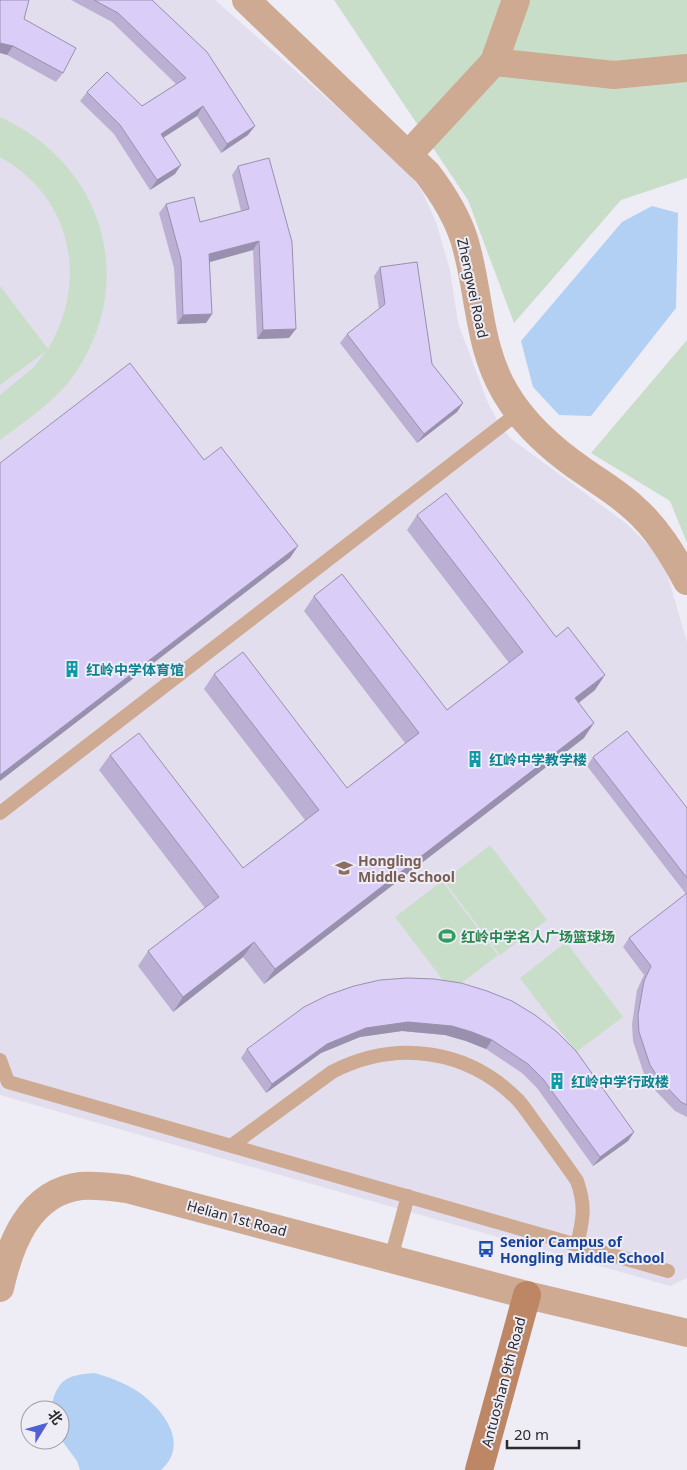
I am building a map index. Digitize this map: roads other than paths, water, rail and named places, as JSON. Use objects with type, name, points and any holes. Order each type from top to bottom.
[{"type":"street","name":"Zhengwei Road","points":[[246,0],[408,155],[443,193],[455,216],[464,240],[486,347],[494,370],[518,413],[538,435],[560,454],[611,489],[636,509],[657,532],[675,558],[687,581]]},
{"type":"street","points":[[408,155],[494,62],[516,0]]},
{"type":"street","points":[[494,62],[614,74],[687,68]]},
{"type":"street","name":"Helian 1st Road","points":[[0,1288],[16,1237],[27,1218],[40,1203],[58,1192],[80,1186],[127,1189],[526,1295],[687,1333]]},
{"type":"street","name":"Antuoshan 9th Road","points":[[479,1470],[526,1295]]},
{"type":"lane","points":[[0,812],[518,413]]},
{"type":"lane","points":[[230,1146],[332,1072],[348,1064],[384,1054],[403,1052],[422,1053],[459,1061],[492,1079],[520,1102],[577,1181],[584,1206],[577,1245]]},
{"type":"lane","points":[[0,1060],[8,1082],[668,1271]]},
{"type":"lane","points":[[391,1258],[408,1196]]},
{"type":"water","points":[[652,206],[678,213],[676,308],[591,416],[559,415],[533,387],[521,341],[622,222]]},
{"type":"water","points":[[94,1373],[116,1380],[137,1391],[156,1407],[170,1427],[173,1438],[170,1460],[161,1470],[80,1470],[77,1461],[69,1450],[70,1400],[53,1400],[60,1385],[76,1375]]},
{"type":"place","name":"红岭中学体育馆","points":[[72,669]]},
{"type":"place","name":"红岭中学教学楼","points":[[475,759]]},
{"type":"place","name":"Hongling Middle School","points":[[344,868]]},
{"type":"place","name":"红岭中学名人广场篮球场","points":[[447,936]]},
{"type":"place","name":"红岭中学行政楼","points":[[557,1081]]},
{"type":"place","name":"Senior Campus of Hongling Middle School","points":[[486,1249]]}]
